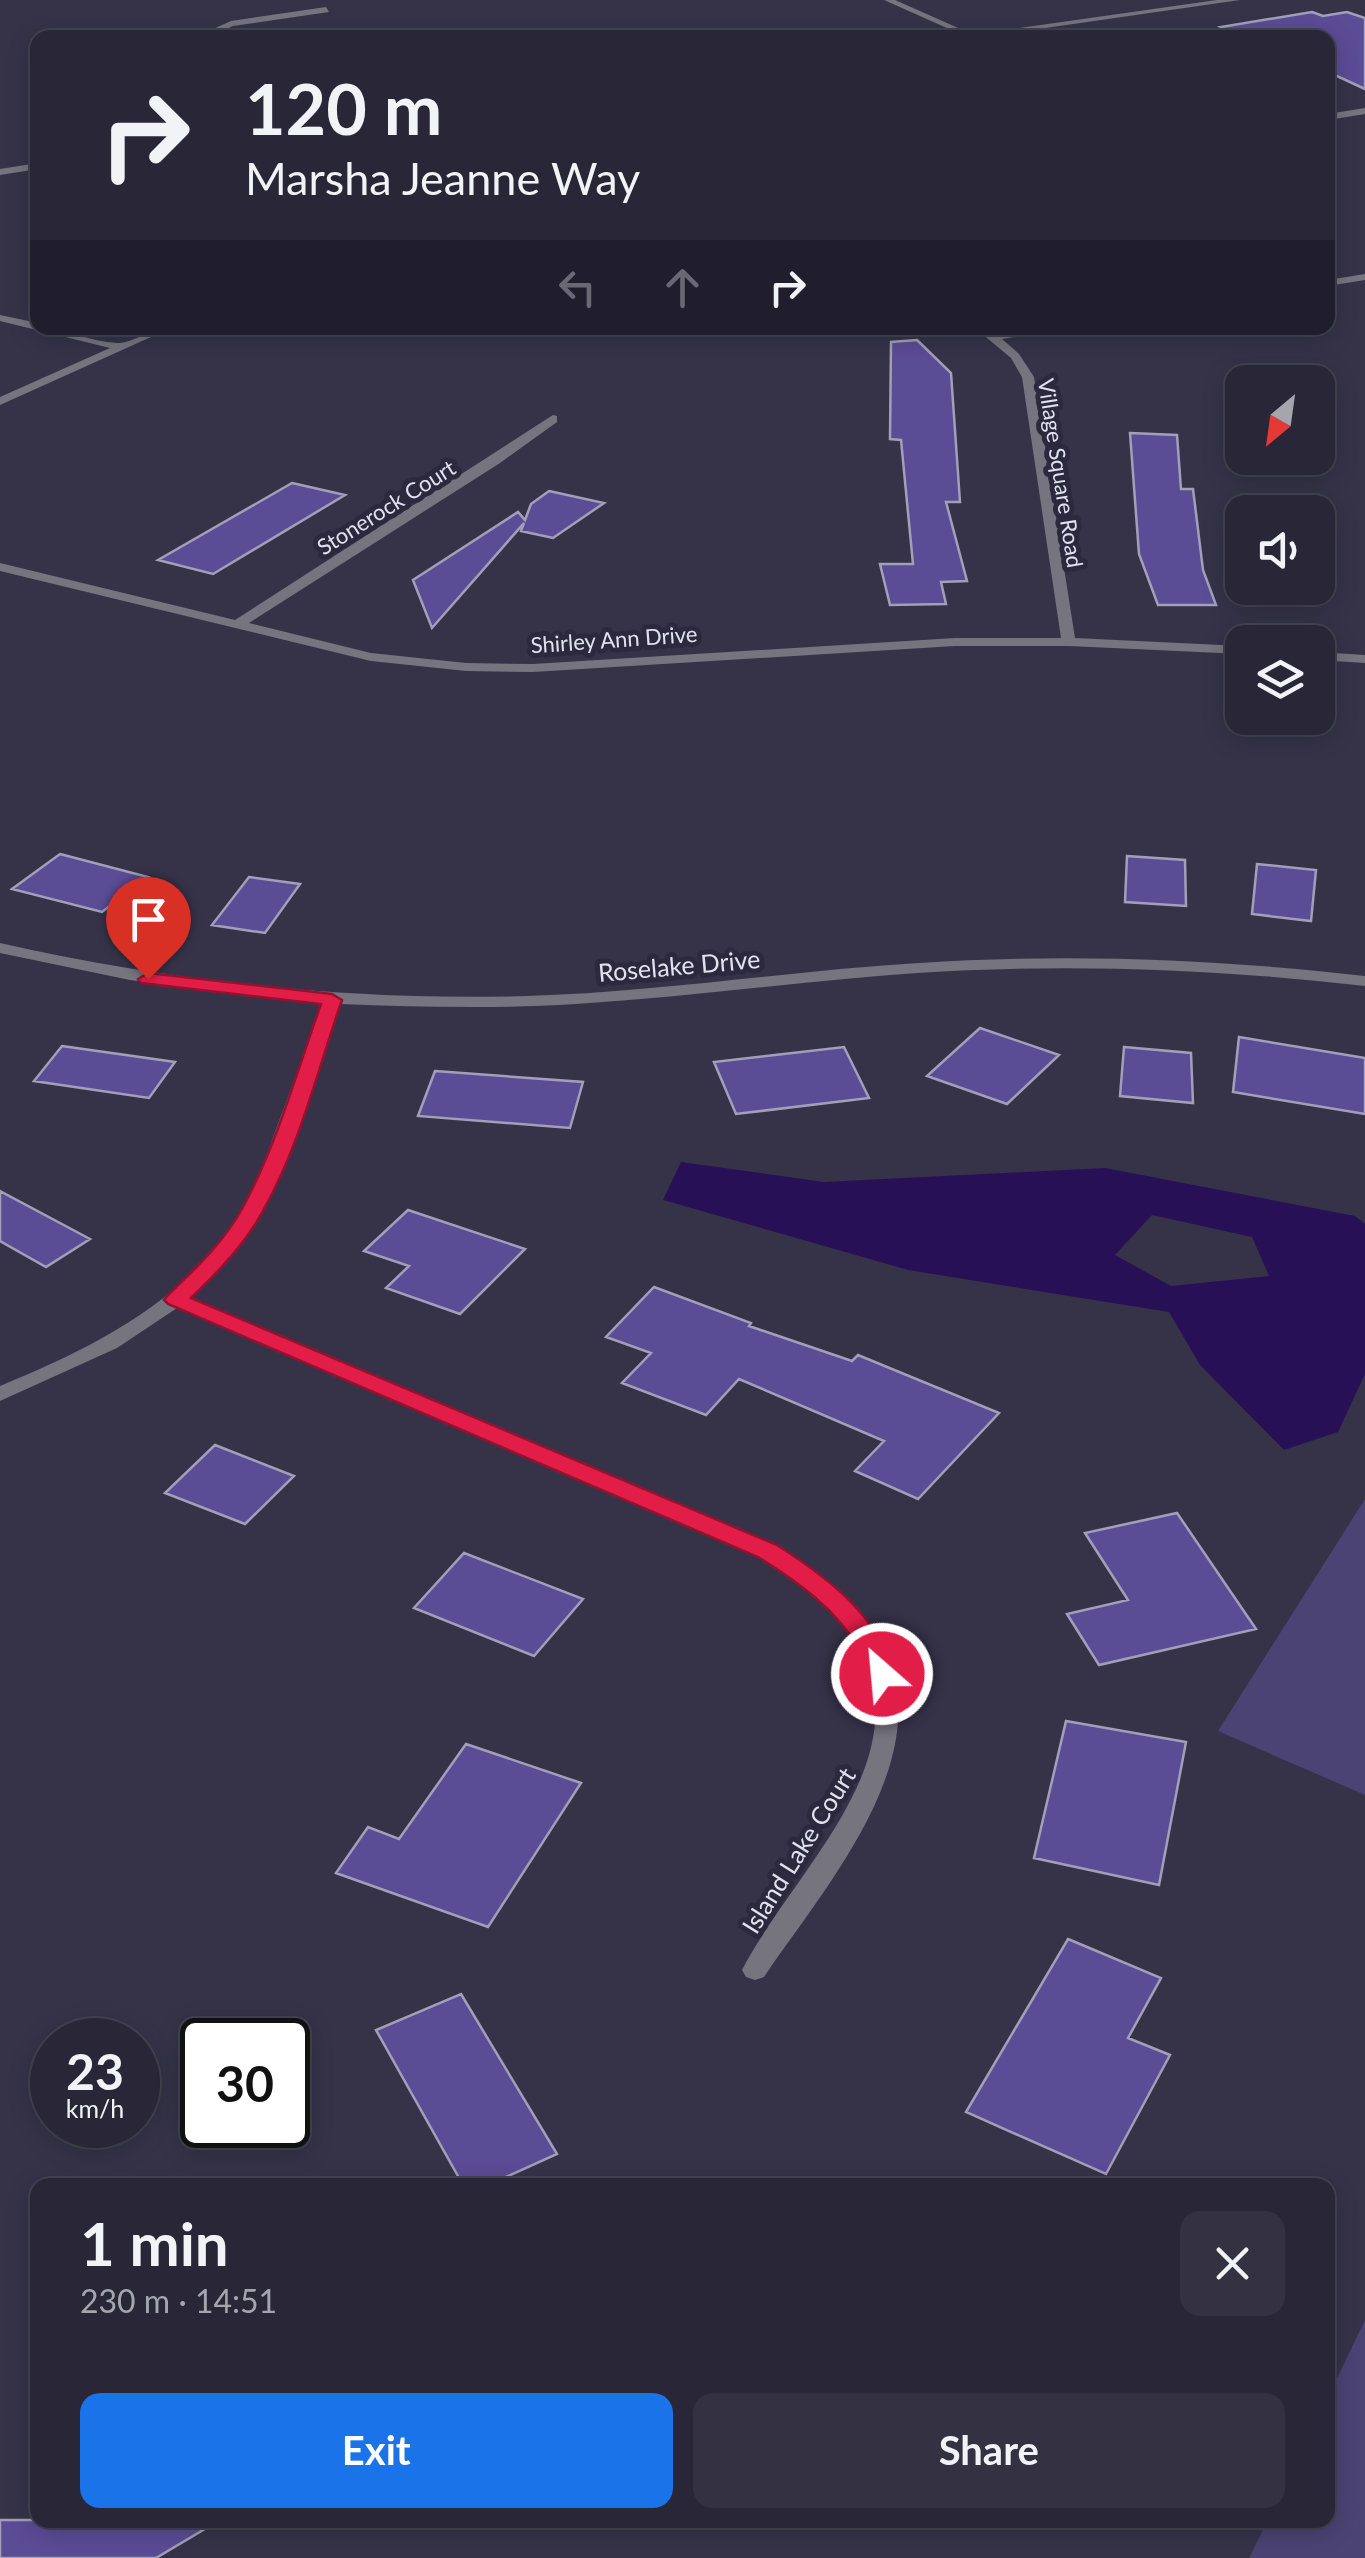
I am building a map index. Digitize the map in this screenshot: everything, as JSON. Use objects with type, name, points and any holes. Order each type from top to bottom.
[{"type":"street","points":[[888,0],[958,30]]},
{"type":"street","points":[[1008,30],[1236,0]]},
{"type":"street","points":[[217,30],[231,24],[326,10]]},
{"type":"street","points":[[1335,116],[1365,111]]},
{"type":"street","points":[[0,172],[30,167]]},
{"type":"street","points":[[1335,282],[1365,276]]},
{"type":"street","points":[[0,318],[30,325]]},
{"type":"street","points":[[72,335],[121,347]]},
{"type":"street","points":[[0,401],[148,335]]},
{"type":"street","points":[[994,336],[1003,335]]},
{"type":"street","name":"Village Square Road","points":[[994,336],[1028,376],[1069,642]]},
{"type":"street","name":"Stonerock Court","points":[[237,624],[496,460],[553,419]]},
{"type":"street","name":"Shirley Ann Drive","points":[[0,567],[371,657],[466,667],[533,668],[819,648],[1069,642],[1225,649]]},
{"type":"street","points":[[1335,657],[1365,659]]},
{"type":"street","name":"Roselake Drive","points":[[0,948],[148,979],[332,1000],[524,1001],[916,968],[1014,964],[1226,968],[1365,981]]},
{"type":"street","points":[[0,1394],[61,1370],[116,1341],[176,1300],[217,1260],[253,1210],[273,1167],[332,1000]]},
{"type":"street","name":"Island Lake Court","points":[[176,1300],[768,1551],[811,1579],[847,1613],[875,1651],[889,1697],[889,1740],[876,1782],[755,1970]]},
{"type":"shaded area","points":[[681,1162],[824,1182],[1105,1168],[1355,1216],[1365,1224],[1365,1374],[1338,1432],[1284,1450],[1200,1365],[1169,1312],[908,1270],[663,1200]],"holes":[[[1152,1215],[1252,1237],[1269,1276],[1171,1286],[1115,1255]]]},
{"type":"shaded area","points":[[1365,1499],[1365,1795],[1218,1731]]},
{"type":"shaded area","points":[[1365,2320],[1365,2558],[1249,2558],[1264,2528],[1335,2528],[1335,2382]]},
{"type":"building","points":[[1312,12],[1323,16],[1347,12],[1365,18],[1365,89],[1335,75],[1335,30],[1221,27]]},
{"type":"building","points":[[917,340],[951,373],[960,502],[946,502],[967,581],[941,582],[946,604],[890,605],[880,564],[913,564],[901,440],[890,439],[891,342]]},
{"type":"building","points":[[1130,433],[1177,435],[1181,489],[1193,489],[1203,570],[1216,605],[1158,605],[1139,554]]},
{"type":"building","points":[[292,483],[345,495],[213,574],[158,560]]},
{"type":"building","points":[[549,491],[604,503],[553,538],[521,531],[524,523],[432,628],[413,580],[518,512],[525,520],[531,504]]},
{"type":"building","points":[[60,854],[148,877],[102,912],[12,889]]},
{"type":"building","points":[[1127,856],[1185,860],[1186,906],[1125,902]]},
{"type":"building","points":[[1257,864],[1316,870],[1311,921],[1252,914]]},
{"type":"building","points":[[249,877],[300,884],[265,933],[212,925]]},
{"type":"building","points":[[980,1028],[1059,1055],[1007,1104],[927,1076]]},
{"type":"building","points":[[1239,1037],[1365,1058],[1365,1114],[1233,1092]]},
{"type":"building","points":[[62,1046],[175,1062],[149,1098],[34,1081]]},
{"type":"building","points":[[844,1047],[869,1098],[736,1114],[714,1062]]},
{"type":"building","points":[[1124,1047],[1191,1053],[1193,1103],[1120,1096]]},
{"type":"building","points":[[435,1071],[583,1082],[570,1128],[418,1116]]},
{"type":"building","points":[[0,1191],[90,1239],[46,1267],[0,1241]]},
{"type":"building","points":[[408,1210],[525,1249],[460,1314],[386,1288],[409,1266],[364,1251]]},
{"type":"building","points":[[654,1287],[751,1323],[749,1326],[852,1361],[858,1355],[999,1413],[918,1499],[855,1471],[884,1441],[739,1379],[706,1415],[622,1383],[651,1353],[606,1337]]},
{"type":"building","points":[[215,1445],[294,1476],[245,1524],[165,1493]]},
{"type":"building","points":[[1177,1513],[1256,1629],[1099,1665],[1067,1614],[1128,1600],[1085,1533]]},
{"type":"building","points":[[464,1553],[583,1599],[534,1656],[414,1608]]},
{"type":"building","points":[[1066,1721],[1186,1742],[1159,1885],[1034,1858]]},
{"type":"building","points":[[466,1744],[581,1783],[488,1927],[336,1873],[368,1827],[399,1839]]},
{"type":"building","points":[[1068,1939],[1161,1978],[1128,2038],[1170,2055],[1106,2174],[966,2112]]},
{"type":"building","points":[[461,1994],[557,2154],[504,2178],[459,2178],[376,2030]]},
{"type":"building","points":[[0,2520],[30,2520],[30,2528],[207,2528],[156,2558],[0,2558]]},
{"type":"route","points":[[148,979],[332,1000],[273,1167],[253,1210],[217,1260],[176,1300],[768,1551],[811,1579],[847,1613],[875,1651],[882,1674]]}]
